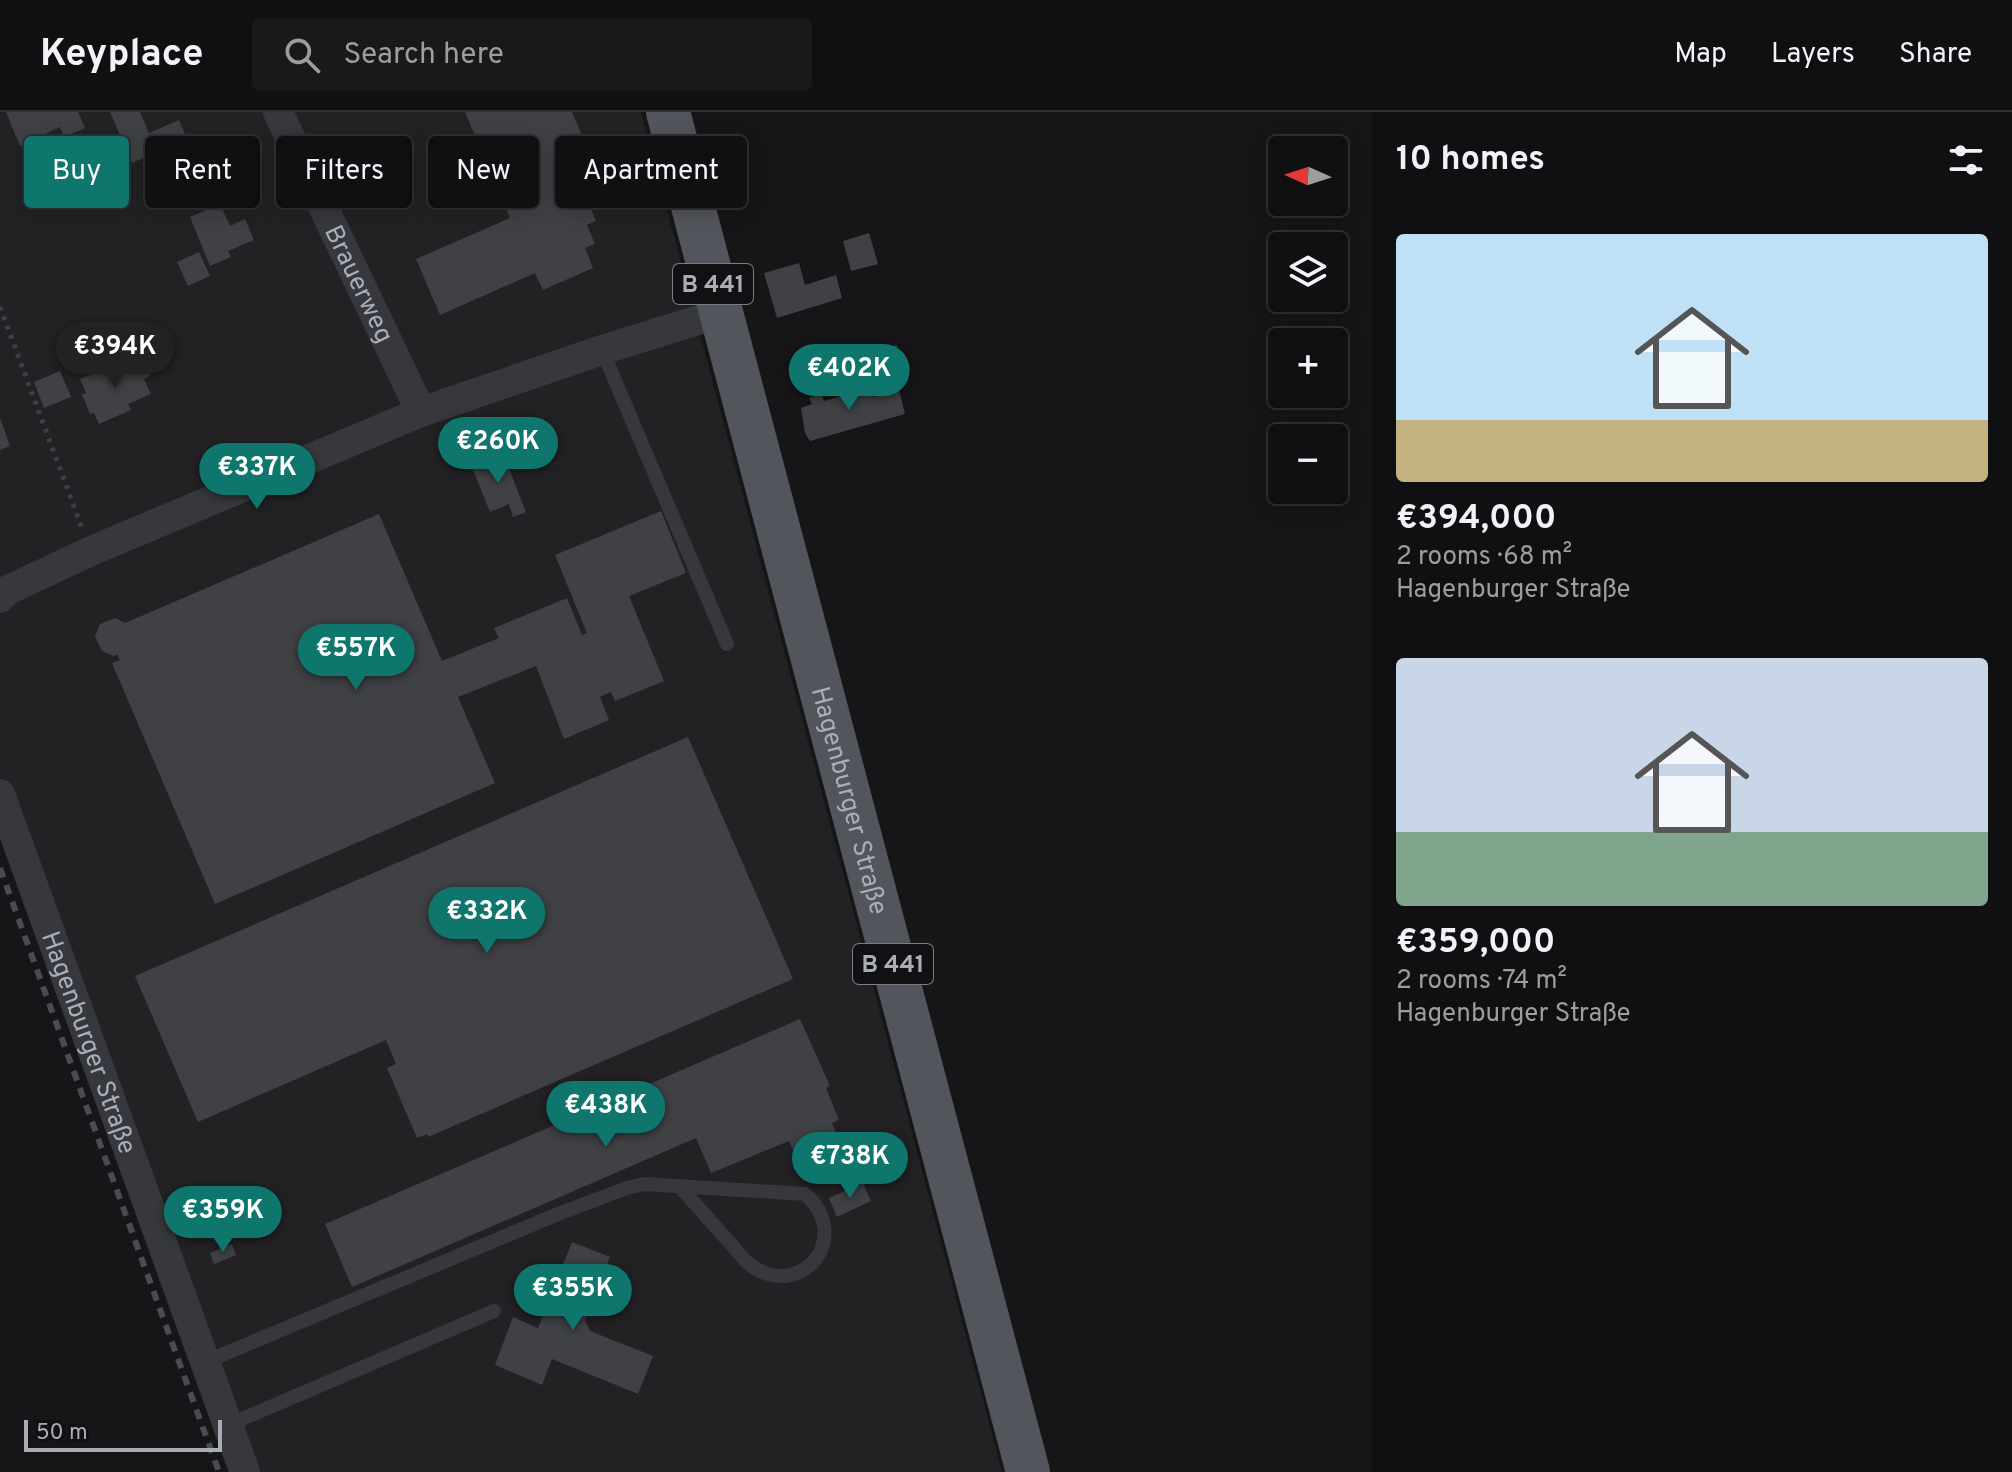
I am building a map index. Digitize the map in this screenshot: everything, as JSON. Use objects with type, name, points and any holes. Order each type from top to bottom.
[{"type":"main road","name":"Hagenburger Straße","points":[[668,112],[1028,1472]]},
{"type":"street","name":"Brauerweg","points":[[278,112],[421,412]]},
{"type":"street","points":[[0,598],[8,590],[91,551],[421,412],[721,313]]},
{"type":"street","name":"Hagenburger Straße","points":[[0,794],[245,1472]]},
{"type":"lane","points":[[602,350],[727,644]]},
{"type":"lane","points":[[205,1362],[627,1188],[644,1184],[805,1194],[824,1218],[824,1245],[812,1265],[796,1275],[773,1275],[752,1267],[681,1188]]},
{"type":"lane","points":[[228,1425],[494,1311]]},
{"type":"path","points":[[0,307],[91,551]]},
{"type":"shaded area","points":[[0,112],[641,112],[647,136],[555,136],[555,208],[666,208],[1002,1472],[228,1472],[0,839]]},
{"type":"building","points":[[6,112],[78,112],[85,128],[66,136],[60,127],[41,136],[24,136],[24,144],[20,146]]},
{"type":"building","points":[[110,112],[140,112],[149,133],[179,120],[186,136],[145,136],[145,157],[132,163],[129,136],[120,136]]},
{"type":"building","points":[[465,112],[572,112],[582,136],[555,136],[555,208],[590,208],[596,221],[587,225],[595,244],[585,248],[593,268],[543,290],[535,273],[440,315],[416,259],[510,218],[506,208],[539,208],[539,136],[475,136]]},
{"type":"building","points":[[211,208],[222,208],[230,226],[245,219],[254,240],[228,251],[231,257],[210,266],[190,217]]},
{"type":"building","points":[[869,233],[878,264],[851,271],[843,241]]},
{"type":"building","points":[[199,252],[210,276],[188,286],[177,262]]},
{"type":"building","points":[[799,263],[805,285],[836,275],[842,298],[777,318],[764,273]]},
{"type":"building","points":[[897,345],[900,359],[873,367],[869,352]]},
{"type":"building","points":[[142,358],[150,376],[144,379],[151,394],[128,404],[131,410],[99,424],[94,413],[90,414],[82,395],[86,393],[80,379],[111,366],[114,372]]},
{"type":"building","points":[[60,371],[71,397],[44,408],[34,382]]},
{"type":"building","points":[[871,388],[873,397],[899,390],[905,414],[810,441],[805,433],[801,408],[812,404],[809,398],[822,394],[824,401]]},
{"type":"building","points":[[0,418],[10,446],[0,450]]},
{"type":"building","points":[[503,453],[526,512],[513,517],[509,504],[490,512],[471,465]]},
{"type":"building","points":[[661,511],[686,573],[629,596],[664,681],[615,701],[611,692],[600,697],[609,720],[564,739],[536,666],[458,697],[495,783],[215,904],[112,663],[120,660],[117,654],[114,656],[102,651],[95,636],[100,624],[115,618],[125,623],[379,514],[442,661],[499,638],[494,628],[567,598],[582,635],[587,633],[555,555]]},
{"type":"building","points":[[688,737],[793,979],[428,1137],[427,1134],[417,1138],[387,1068],[396,1064],[386,1040],[198,1122],[135,976]]},
{"type":"building","points":[[800,1019],[830,1086],[826,1088],[839,1120],[832,1123],[840,1142],[797,1159],[789,1141],[711,1173],[696,1138],[352,1287],[325,1224]]},
{"type":"building","points":[[863,1183],[871,1201],[837,1217],[829,1198]]},
{"type":"building","points":[[572,1242],[610,1257],[585,1320],[590,1331],[653,1356],[638,1394],[552,1359],[542,1385],[495,1365],[513,1317],[538,1328]]},
{"type":"building","points":[[232,1244],[236,1255],[214,1264],[210,1253]]},
{"type":"railway","points":[[0,868],[219,1472]]}]
